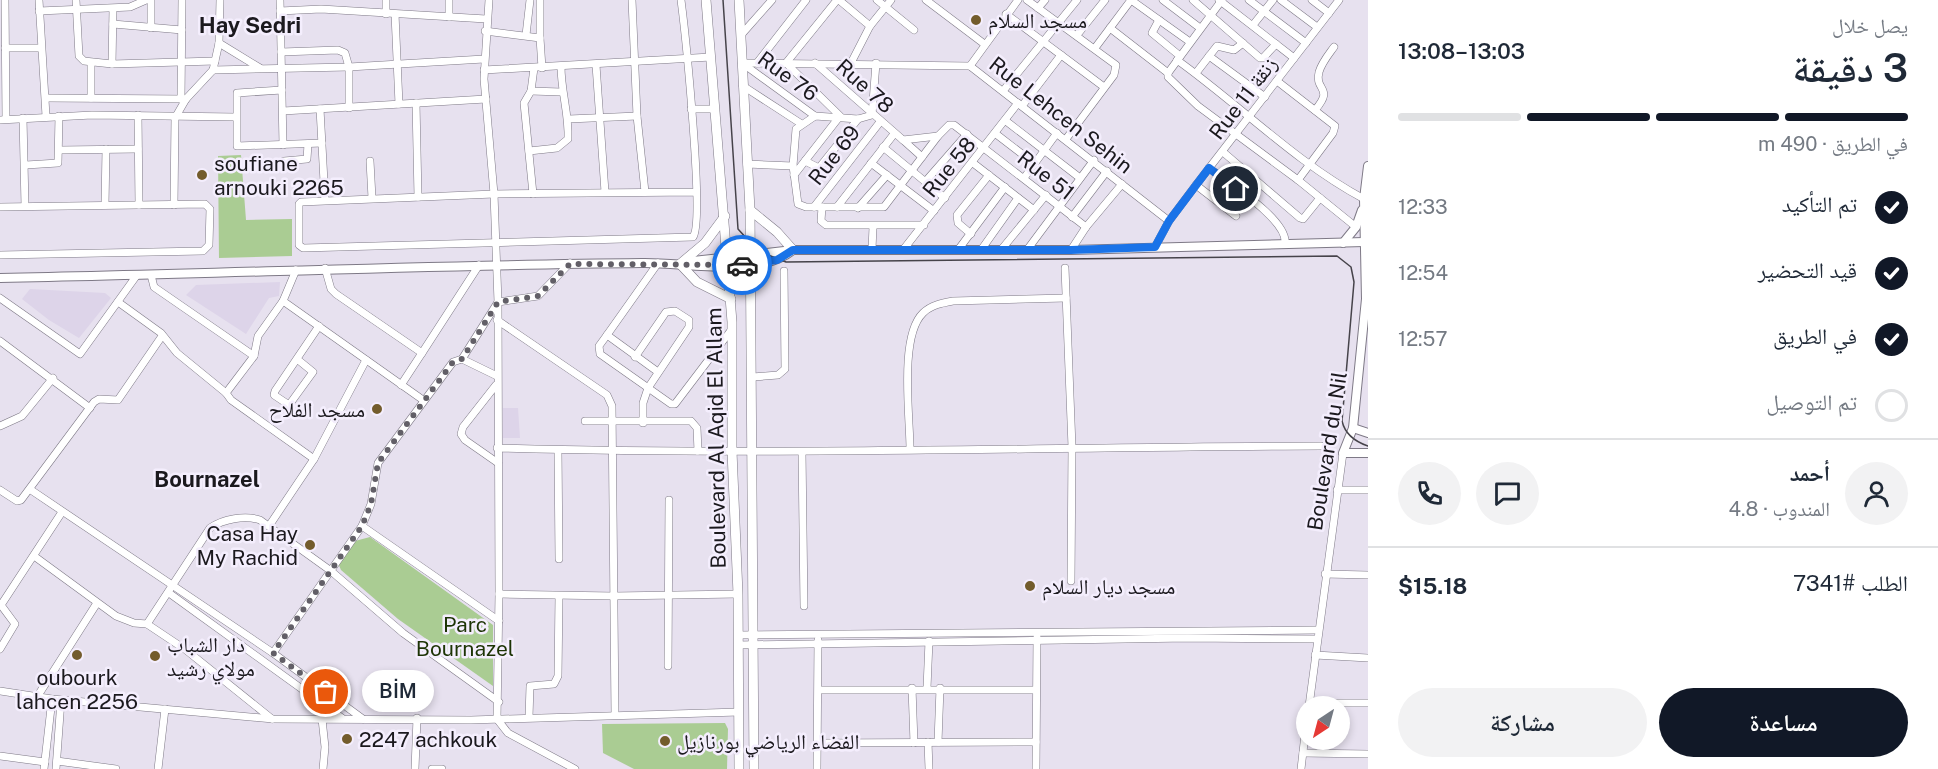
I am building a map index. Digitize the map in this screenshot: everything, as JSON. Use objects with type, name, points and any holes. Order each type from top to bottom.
[{"type":"main road","name":"Boulevard Al Aqid El Allam","points":[[706,0],[731,299],[732,451],[738,594],[739,769]]},
{"type":"main road","name":"Boulevard Al Aqid El Allam","points":[[739,0],[751,254],[754,769]]},
{"type":"main road","points":[[750,210],[769,224],[793,250]]},
{"type":"main road","points":[[725,216],[705,243],[680,264],[703,286],[731,299]]},
{"type":"street","points":[[5,0],[3,119],[138,115],[236,117]]},
{"type":"street","points":[[39,0],[40,48],[46,116]]},
{"type":"street","points":[[76,0],[79,56],[84,61],[112,64],[215,61]]},
{"type":"street","points":[[39,11],[130,8],[146,0]]},
{"type":"street","points":[[151,0],[151,28]]},
{"type":"street","points":[[182,0],[184,99]]},
{"type":"street","points":[[174,205],[175,117],[184,99],[213,70],[219,43],[220,0]]},
{"type":"street","points":[[280,0],[283,145]]},
{"type":"street","points":[[321,0],[321,9]]},
{"type":"street","points":[[386,0],[386,14]]},
{"type":"street","points":[[449,17],[450,0]]},
{"type":"street","points":[[489,0],[484,70],[494,194],[498,302],[499,702],[497,719],[508,733],[573,769]]},
{"type":"street","points":[[526,35],[530,0]]},
{"type":"street","points":[[533,194],[524,103],[531,91],[538,68],[540,0]]},
{"type":"street","points":[[632,0],[637,116],[645,192]]},
{"type":"street","points":[[681,0],[688,59],[696,192],[698,229],[696,234],[689,238],[300,248],[299,203],[494,194],[696,192]]},
{"type":"street","points":[[741,35],[772,0]]},
{"type":"street","points":[[757,63],[806,0]]},
{"type":"street","points":[[840,116],[786,63],[838,0],[870,26]]},
{"type":"street","points":[[877,0],[915,30]]},
{"type":"street","points":[[851,63],[870,26],[891,0]]},
{"type":"street","points":[[926,0],[984,44]]},
{"type":"street","points":[[970,66],[1018,0]]},
{"type":"street","points":[[1028,0],[1116,65],[1116,72],[1066,139]]},
{"type":"street","points":[[1038,8],[1045,0]]},
{"type":"street","points":[[1003,91],[1077,0]]},
{"type":"street","points":[[1077,35],[1105,0]]},
{"type":"street","points":[[1095,48],[1131,0],[1190,42]]},
{"type":"street","points":[[1163,0],[1200,28]]},
{"type":"street","points":[[1193,0],[1262,58],[1276,44]]},
{"type":"street","points":[[1249,0],[1306,43]]},
{"type":"street","points":[[1253,25],[1273,0]]},
{"type":"street","points":[[1281,0],[1317,27]]},
{"type":"street","points":[[1312,0],[1329,13]]},
{"type":"street","name":"Rue 11 زنقة","points":[[1155,247],[1169,221],[1339,0]]},
{"type":"street","points":[[1168,73],[1221,1],[1294,58]]},
{"type":"street","points":[[112,64],[113,9]]},
{"type":"street","points":[[280,11],[321,9],[486,19]]},
{"type":"street","points":[[395,14],[399,104]]},
{"type":"street","points":[[1006,14],[1104,87]]},
{"type":"street","points":[[1160,20],[1152,33],[1196,74],[1248,118],[1336,184],[1364,200],[1356,227],[1343,243]]},
{"type":"street","points":[[113,24],[182,30]]},
{"type":"street","points":[[1110,28],[1168,73],[1179,90],[1356,227]]},
{"type":"street","points":[[485,31],[540,38]]},
{"type":"street","points":[[219,43],[260,68]]},
{"type":"street","points":[[1196,74],[1219,45],[1234,50],[1243,43]]},
{"type":"street","points":[[1315,110],[1325,98],[1326,92],[1319,79],[1319,71],[1334,47]]},
{"type":"street","points":[[5,48],[40,48]]},
{"type":"street","points":[[281,52],[339,50],[345,53],[349,67],[349,108]]},
{"type":"street","name":"Rue 58","points":[[903,250],[1061,55]]},
{"type":"street","points":[[1209,56],[1265,97]]},
{"type":"street","points":[[484,70],[711,57]]},
{"type":"street","points":[[213,70],[349,67],[484,59]]},
{"type":"street","points":[[91,63],[91,98]]},
{"type":"street","name":"Rue Lehcen Sehin","points":[[742,63],[970,66],[1094,160],[1169,221]]},
{"type":"street","name":"Rue 76","points":[[742,63],[815,116]]},
{"type":"street","name":"Rue 78","points":[[814,63],[872,116],[922,157]]},
{"type":"street","points":[[876,63],[872,116],[858,119],[815,116],[800,123],[793,134],[793,166],[798,204],[878,209],[888,203],[938,136],[951,124],[967,134],[925,182]]},
{"type":"street","points":[[596,65],[605,192]]},
{"type":"street","points":[[529,151],[557,148],[568,139],[569,119],[567,102],[561,92],[561,66]]},
{"type":"street","points":[[1277,81],[1333,124],[1333,133],[1298,180]]},
{"type":"street","points":[[743,86],[800,123]]},
{"type":"street","points":[[282,90],[237,93],[237,146],[322,143]]},
{"type":"street","points":[[531,91],[561,92]]},
{"type":"street","points":[[46,98],[184,99]]},
{"type":"street","points":[[283,111],[486,99]]},
{"type":"street","points":[[416,103],[418,197]]},
{"type":"street","points":[[320,109],[325,200]]},
{"type":"street","points":[[691,109],[715,109]]},
{"type":"street","points":[[138,115],[139,205]]},
{"type":"street","points":[[26,165],[56,164],[59,160],[59,116]]},
{"type":"street","points":[[569,119],[637,116]]},
{"type":"street","points":[[794,175],[840,116]]},
{"type":"street","points":[[24,118],[25,206]]},
{"type":"street","points":[[805,161],[819,168],[858,119]]},
{"type":"street","points":[[1006,121],[1080,178]]},
{"type":"street","name":"Rue 69","points":[[818,207],[880,122]]},
{"type":"street","points":[[1024,178],[1057,133]]},
{"type":"street","points":[[837,207],[894,134]]},
{"type":"street","name":"Rue 51","points":[[967,134],[1086,227]]},
{"type":"street","points":[[996,135],[1035,164]]},
{"type":"street","points":[[903,140],[938,136]]},
{"type":"street","points":[[284,161],[307,159],[308,144]]},
{"type":"street","points":[[883,147],[945,198]]},
{"type":"street","points":[[105,205],[106,149]]},
{"type":"street","points":[[60,150],[138,149]]},
{"type":"street","points":[[1223,152],[1300,218],[1303,219],[1320,198]]},
{"type":"street","points":[[1027,250],[1094,160]]},
{"type":"street","points":[[370,161],[372,198]]},
{"type":"street","points":[[871,163],[934,211]]},
{"type":"street","points":[[973,163],[1034,210]]},
{"type":"street","points":[[747,164],[793,166]]},
{"type":"street","name":"Boulevard du Nil","points":[[1310,696],[1317,630],[1343,453],[1353,428],[1364,369],[1367,299],[1364,200],[1368,166]]},
{"type":"street","points":[[1209,168],[1276,221],[1285,233],[1285,244]]},
{"type":"street","points":[[1072,217],[1107,171]]},
{"type":"street","points":[[858,208],[887,175]]},
{"type":"street","points":[[970,234],[958,223],[957,215],[989,175]]},
{"type":"street","points":[[1071,250],[1086,227],[1122,184]]},
{"type":"street","points":[[1196,185],[1236,216]]},
{"type":"street","points":[[958,250],[1005,187]]},
{"type":"street","points":[[1001,250],[1046,195]]},
{"type":"street","points":[[981,250],[1018,198]]},
{"type":"street","points":[[0,207],[208,205],[208,249],[0,255]]},
{"type":"street","points":[[818,207],[821,221],[826,225],[873,227],[924,225]]},
{"type":"street","points":[[873,227],[873,249]]},
{"type":"street","points":[[0,278],[325,268],[680,264],[728,261],[751,254],[793,250],[1071,250],[1364,242]]},
{"type":"street","points":[[728,261],[751,265],[777,260],[793,250]]},
{"type":"street","points":[[658,263],[599,346],[600,354],[671,404],[679,402],[732,329]]},
{"type":"street","points":[[273,653],[362,526],[371,504],[378,463],[423,400],[453,362],[462,359],[498,302],[538,296],[570,264]]},
{"type":"street","points":[[402,385],[479,265]]},
{"type":"street","points":[[325,268],[331,289],[336,294],[422,353]]},
{"type":"street","points":[[1065,268],[1072,447],[1071,581]]},
{"type":"street","points":[[226,393],[254,356],[258,336],[283,300],[296,270]]},
{"type":"street","points":[[753,377],[778,375],[785,369],[784,272]]},
{"type":"street","points":[[0,298],[80,354],[137,275]]},
{"type":"street","points":[[151,275],[154,287],[254,356]]},
{"type":"street","points":[[910,449],[909,348],[916,323],[922,314],[938,304],[953,301],[1066,298]]},
{"type":"street","points":[[283,300],[423,400]]},
{"type":"street","points":[[118,302],[162,336],[177,353],[226,393],[231,400],[314,459]]},
{"type":"street","points":[[635,357],[666,312],[675,310],[689,321],[689,327],[648,388],[643,403],[643,423]]},
{"type":"street","points":[[497,320],[607,395],[612,406],[615,714]]},
{"type":"street","points":[[297,359],[313,372],[289,405],[274,393],[319,326]]},
{"type":"street","points":[[607,335],[658,372]]},
{"type":"street","points":[[0,490],[17,501],[31,490],[90,408],[99,399],[118,400],[162,336]]},
{"type":"street","points":[[0,341],[53,378],[90,408]]},
{"type":"street","points":[[462,359],[497,380]]},
{"type":"street","points":[[269,526],[314,459],[366,360]]},
{"type":"street","points":[[0,426],[22,416],[53,378]]},
{"type":"street","points":[[497,380],[463,427],[461,434],[465,440],[498,463]]},
{"type":"street","points":[[585,422],[691,421],[697,428],[698,451]]},
{"type":"street","points":[[1353,428],[1368,433]]},
{"type":"street","points":[[497,448],[802,452],[1072,447],[1322,446]]},
{"type":"street","points":[[558,450],[559,559]]},
{"type":"street","points":[[802,452],[804,606]]},
{"type":"street","points":[[1343,453],[1368,453]]},
{"type":"street","points":[[31,490],[273,653],[363,719]]},
{"type":"street","points":[[1337,490],[1368,490]]},
{"type":"street","points":[[668,666],[669,500]]},
{"type":"street","points":[[0,650],[15,624],[1,605],[62,512]]},
{"type":"street","points":[[147,624],[210,528],[218,523],[253,518],[269,526],[331,572],[395,627],[499,702]]},
{"type":"street","points":[[362,526],[499,621]]},
{"type":"street","points":[[34,556],[122,619],[147,624],[186,650],[273,719]]},
{"type":"street","points":[[1325,574],[1368,575]]},
{"type":"street","points":[[169,593],[343,719]]},
{"type":"street","points":[[499,594],[559,596],[738,594]]},
{"type":"street","points":[[529,717],[530,686],[554,684],[557,681],[559,596]]},
{"type":"street","points":[[37,697],[97,603]]},
{"type":"street","points":[[755,640],[818,634],[1317,630]]},
{"type":"street","points":[[1036,769],[1037,631]]},
{"type":"street","points":[[817,769],[819,743],[818,634]]},
{"type":"street","points":[[738,640],[819,643],[1317,639]]},
{"type":"street","points":[[927,688],[928,641]]},
{"type":"street","points":[[1315,655],[1368,658]]},
{"type":"street","points":[[912,688],[914,743]]},
{"type":"street","points":[[819,690],[940,688],[1036,690]]},
{"type":"street","points":[[938,742],[940,688]]},
{"type":"street","points":[[0,692],[61,700],[273,719],[497,719],[739,712]]},
{"type":"street","points":[[0,756],[44,766],[52,699]]},
{"type":"street","points":[[61,700],[57,765],[116,769]]},
{"type":"street","points":[[1350,704],[1368,703]]},
{"type":"street","points":[[158,769],[165,709]]},
{"type":"street","points":[[415,769],[417,718]]},
{"type":"street","points":[[322,719],[325,747],[323,769]]},
{"type":"street","points":[[928,742],[929,769]]},
{"type":"street","points":[[819,743],[1036,742]]},
{"type":"street","points":[[1300,767],[1303,750]]},
{"type":"street","points":[[1303,753],[1368,754]]},
{"type":"street","points":[[432,769],[442,769]]},
{"type":"shaded area","points":[[280,282],[279,296],[269,298],[246,334],[186,295],[196,285]]},
{"type":"shaded area","points":[[30,289],[105,293],[111,298],[79,338],[49,320],[22,299]]},
{"type":"shaded area","points":[[503,408],[518,408],[520,438],[503,438]]},
{"type":"green space","points":[[241,155],[246,220],[292,219],[292,256],[219,258],[218,156]]},
{"type":"green space","name":"Parc Bournazel","points":[[370,537],[493,625],[493,686],[398,619],[341,570],[338,563],[355,541]]},
{"type":"green space","name":"الفضاء الرياضي بورنازيل","points":[[725,723],[728,729],[727,769],[634,769],[603,753],[602,724]]},
{"type":"tram line","points":[[723,0],[738,229],[758,251],[786,262],[1337,256],[1351,267],[1354,282],[1342,421],[1352,437],[1368,446]]},
{"type":"way so far","points":[[326,692],[273,653],[362,526],[371,504],[374,473],[378,463],[453,362],[456,359],[462,359],[498,302],[538,296],[570,264],[742,265]]},
{"type":"place","name":"مسجد السلام","points":[[976,20]]},
{"type":"place","name":"soufiane arnouki 2265","points":[[202,175]]},
{"type":"place","name":"مسجد الفلاح","points":[[377,409]]},
{"type":"place","name":"Casa Hay My Rachid","points":[[310,545]]},
{"type":"place","name":"مسجد ديار السلام","points":[[1030,586]]},
{"type":"place","name":"oubourk lahcen 2256","points":[[77,655]]},
{"type":"place","name":"دار الشباب مولاي رشيد","points":[[155,656]]},
{"type":"place","name":"BİM","points":[[326,692]]},
{"type":"place","name":"2247 achkouk","points":[[347,739]]},
{"type":"place","name":"الفضاء الرياضي بورنازيل","points":[[665,741]]},
{"type":"district","name":"Hay Sedri","points":[[250,25]]},
{"type":"district","name":"Bournazel","points":[[207,479]]},
{"type":"route","points":[[742,265],[777,260],[793,250],[1071,250],[1155,247],[1169,221],[1209,168],[1236,189]]}]
